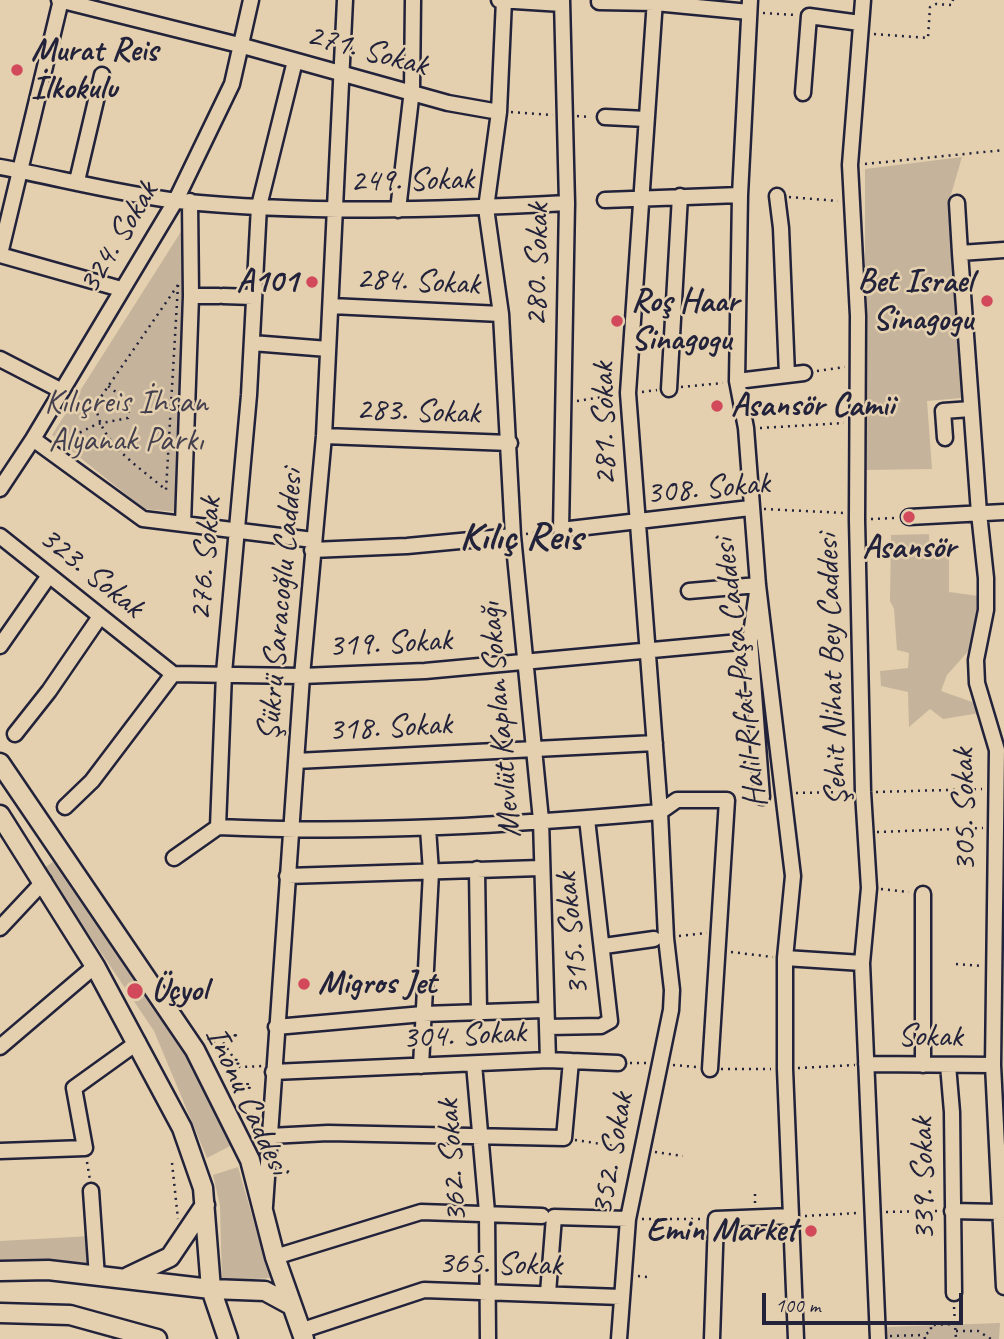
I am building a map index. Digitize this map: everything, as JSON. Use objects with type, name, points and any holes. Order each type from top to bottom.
[{"type":"main road","name":"İnönü Caddesi","points":[[0,763],[195,1050],[250,1160],[275,1257],[300,1336]]},
{"type":"main road","points":[[0,815],[44,881],[95,967],[138,1042],[182,1128],[203,1188],[211,1289],[228,1339]]},
{"type":"main road","points":[[128,1277],[170,1257],[205,1205]]},
{"type":"main road","points":[[0,1271],[48,1270],[97,1277],[128,1277],[211,1289],[265,1291],[289,1304]]},
{"type":"main road","points":[[0,1313],[70,1315],[157,1339]]},
{"type":"street","name":"271. Sokak","points":[[60,0],[412,90],[448,103],[499,112]]},
{"type":"street","points":[[60,0],[21,171],[5,211],[0,255],[121,289]]},
{"type":"street","name":"324. Sokak","points":[[0,489],[33,439],[121,289],[183,201],[232,84],[243,46],[251,0]]},
{"type":"street","name":"Şükrü Saracoğlu Caddesi","points":[[264,1214],[302,676],[324,436],[334,210],[344,72],[345,0]]},
{"type":"street","points":[[398,210],[412,90],[413,0]]},
{"type":"street","points":[[503,0],[562,2]]},
{"type":"street","name":"Mevlüt Kaplan Sokağı","points":[[503,0],[499,112],[486,208],[501,314],[513,536],[523,662],[541,820],[544,1010],[548,1027],[548,1060]]},
{"type":"street","name":"Şehit Nihat Bey Caddesi","points":[[863,0],[850,165],[858,365],[857,517],[863,792],[869,888],[862,963],[878,1339]]},
{"type":"street","name":"280. Sokak","points":[[561,530],[567,203],[562,2]]},
{"type":"street","points":[[599,2],[749,6]]},
{"type":"street","name":"281. Sokak","points":[[655,2],[628,393],[635,523],[649,649],[660,808],[660,939],[672,990],[657,1064]]},
{"type":"street","name":"Halil Rıfat Paşa Caddesi","points":[[749,6],[740,195],[737,381],[746,428],[750,508],[758,585],[793,876],[785,958],[785,1069],[796,1339]]},
{"type":"street","points":[[803,93],[809,16],[860,28]]},
{"type":"street","name":"276. Sokak","points":[[218,827],[224,673],[252,343],[259,206],[295,61]]},
{"type":"street","points":[[77,181],[102,75]]},
{"type":"street","points":[[605,117],[646,118]]},
{"type":"street","name":"249. Sokak","points":[[0,167],[183,201],[259,206],[398,210],[567,203]]},
{"type":"street","points":[[605,200],[740,195]]},
{"type":"street","points":[[669,389],[680,196]]},
{"type":"street","points":[[776,196],[781,228],[787,375]]},
{"type":"street","points":[[183,201],[191,296],[183,524]]},
{"type":"street","name":"305. Sokak","points":[[957,203],[986,578],[986,610],[976,660],[977,683],[996,750],[993,1065],[1004,1287]]},
{"type":"street","points":[[960,253],[1004,250]]},
{"type":"street","points":[[191,296],[253,297]]},
{"type":"street","name":"284. Sokak","points":[[331,306],[501,314]]},
{"type":"street","points":[[252,343],[328,349]]},
{"type":"street","points":[[0,359],[62,391]]},
{"type":"street","points":[[737,381],[804,373]]},
{"type":"street","points":[[945,438],[943,411],[971,409]]},
{"type":"street","name":"283. Sokak","points":[[324,436],[510,443]]},
{"type":"street","points":[[33,439],[143,519],[313,545],[407,546],[513,536]]},
{"type":"street","name":"308. Sokak","points":[[561,530],[750,508]]},
{"type":"street","points":[[909,517],[1004,512]]},
{"type":"street","name":"323. Sokak","points":[[0,536],[99,618],[173,674]]},
{"type":"street","points":[[0,646],[48,577]]},
{"type":"street","points":[[689,591],[758,585],[750,641],[762,797]]},
{"type":"street","points":[[15,734],[49,691],[99,618]]},
{"type":"street","name":"319. Sokak","points":[[224,673],[302,676],[425,671],[750,641]]},
{"type":"street","points":[[65,807],[92,781],[173,674],[224,673]]},
{"type":"street","name":"318. Sokak","points":[[296,761],[655,743]]},
{"type":"street","points":[[174,858],[218,827],[291,830],[428,828],[587,818],[660,808],[677,800],[727,800],[710,1069]]},
{"type":"street","name":"315. Sokak","points":[[548,1027],[601,1026],[610,1021],[604,946],[587,818]]},
{"type":"street","points":[[421,1066],[431,872],[428,828]]},
{"type":"street","points":[[287,876],[540,867]]},
{"type":"street","points":[[477,869],[479,1012]]},
{"type":"street","points":[[0,928],[44,881]]},
{"type":"street","points":[[923,894],[923,1065]]},
{"type":"street","points":[[604,946],[660,939]]},
{"type":"street","points":[[785,958],[862,963]]},
{"type":"street","points":[[0,1047],[95,967]]},
{"type":"street","points":[[276,1027],[423,1014],[544,1010]]},
{"type":"street","points":[[0,1151],[85,1149],[74,1088],[138,1042]]},
{"type":"street","name":"304. Sokak","points":[[273,1069],[548,1060],[618,1062]]},
{"type":"street","points":[[270,1136],[328,1133],[564,1138],[571,1061]]},
{"type":"street","name":"362. Sokak","points":[[474,1064],[487,1212],[485,1294],[488,1339]]},
{"type":"street","name":"352. Sokak","points":[[619,1339],[628,1219],[644,1151],[657,1064]]},
{"type":"street","name":"Sokak","points":[[866,1064],[993,1065]]},
{"type":"street","name":"339. Sokak","points":[[948,1065],[952,1112],[954,1293]]},
{"type":"street","points":[[91,1191],[97,1277]]},
{"type":"street","points":[[952,1211],[1000,1212]]},
{"type":"street","points":[[275,1257],[421,1212],[487,1212],[628,1219]]},
{"type":"street","points":[[712,1339],[716,1219],[791,1216]]},
{"type":"street","points":[[548,1217],[548,1293]]},
{"type":"street","name":"365. Sokak","points":[[300,1336],[424,1290],[621,1297]]},
{"type":"path","points":[[860,28],[928,38],[930,7],[936,4],[952,5],[953,0]]},
{"type":"path","points":[[749,6],[809,16]]},
{"type":"path","points":[[525,114],[605,117]]},
{"type":"path","points":[[850,165],[1004,150]]},
{"type":"path","points":[[776,196],[828,199]]},
{"type":"path","points":[[178,285],[166,490],[112,443],[97,424],[96,404],[178,285]]},
{"type":"path","points":[[804,373],[858,365]]},
{"type":"path","points":[[564,403],[737,381]]},
{"type":"path","points":[[50,451],[97,424],[128,418],[129,402],[107,386]]},
{"type":"path","points":[[746,428],[858,422]]},
{"type":"path","name":"308. Sokak","points":[[750,508],[857,517],[909,517]]},
{"type":"path","points":[[513,536],[561,530]]},
{"type":"path","points":[[863,792],[980,789]]},
{"type":"path","points":[[867,833],[983,828]]},
{"type":"path","points":[[869,888],[923,894]]},
{"type":"path","points":[[660,939],[717,932]]},
{"type":"path","points":[[717,951],[785,958]]},
{"type":"path","points":[[956,964],[992,967]]},
{"type":"path","points":[[235,1076],[214,1045],[220,1038],[240,1067],[273,1069]]},
{"type":"path","points":[[618,1062],[657,1064]]},
{"type":"path","points":[[785,1069],[866,1064]]},
{"type":"path","points":[[564,1138],[683,1156]]},
{"type":"path","points":[[85,1149],[91,1191]]},
{"type":"path","points":[[172,1163],[177,1208]]},
{"type":"path","points":[[628,1219],[716,1219]]},
{"type":"path","points":[[954,1293],[957,1339]]},
{"type":"path","points":[[896,1336],[925,1337],[930,1334],[931,1325],[955,1324]]},
{"type":"path","points":[[956,1331],[978,1331],[991,1339]]},
{"type":"green space","points":[[962,157],[950,198],[962,398],[927,401],[932,469],[865,470],[865,169]]},
{"type":"green space","name":"Kılıçreis İhsan Alyanak Parkı","points":[[189,219],[178,512],[144,509],[52,435]]},
{"type":"green space","points":[[929,534],[930,555],[949,557],[949,592],[979,596],[971,648],[947,675],[941,691],[978,704],[980,713],[943,719],[930,709],[909,727],[908,692],[881,686],[880,671],[908,668],[909,653],[897,650],[894,609],[890,601],[891,535]]},
{"type":"green space","points":[[53,862],[190,1062],[232,1145],[207,1158],[154,1031],[44,868]]},
{"type":"green space","points":[[238,1167],[270,1278],[222,1281],[220,1206],[213,1175]]},
{"type":"green space","points":[[91,1236],[92,1268],[0,1268],[0,1241]]},
{"type":"green space","points":[[1000,1323],[999,1339],[885,1339],[884,1327]]},
{"type":"place","name":"Murat Reis İlkokulu","points":[[17,70]]},
{"type":"place","name":"A101","points":[[312,282]]},
{"type":"place","name":"Bet Israel Sinagogu","points":[[987,301]]},
{"type":"place","name":"Roş Haar Sinagogu","points":[[617,321]]},
{"type":"place","name":"Asansör Camii","points":[[717,406]]},
{"type":"place","name":"Asansör","points":[[909,517]]},
{"type":"place","name":"Migros Jet","points":[[304,984]]},
{"type":"place","name":"Üçyol","points":[[135,991]]},
{"type":"place","name":"Emin Market","points":[[811,1231]]},
{"type":"district","name":"Kılıç Reis","points":[[521,539]]}]
